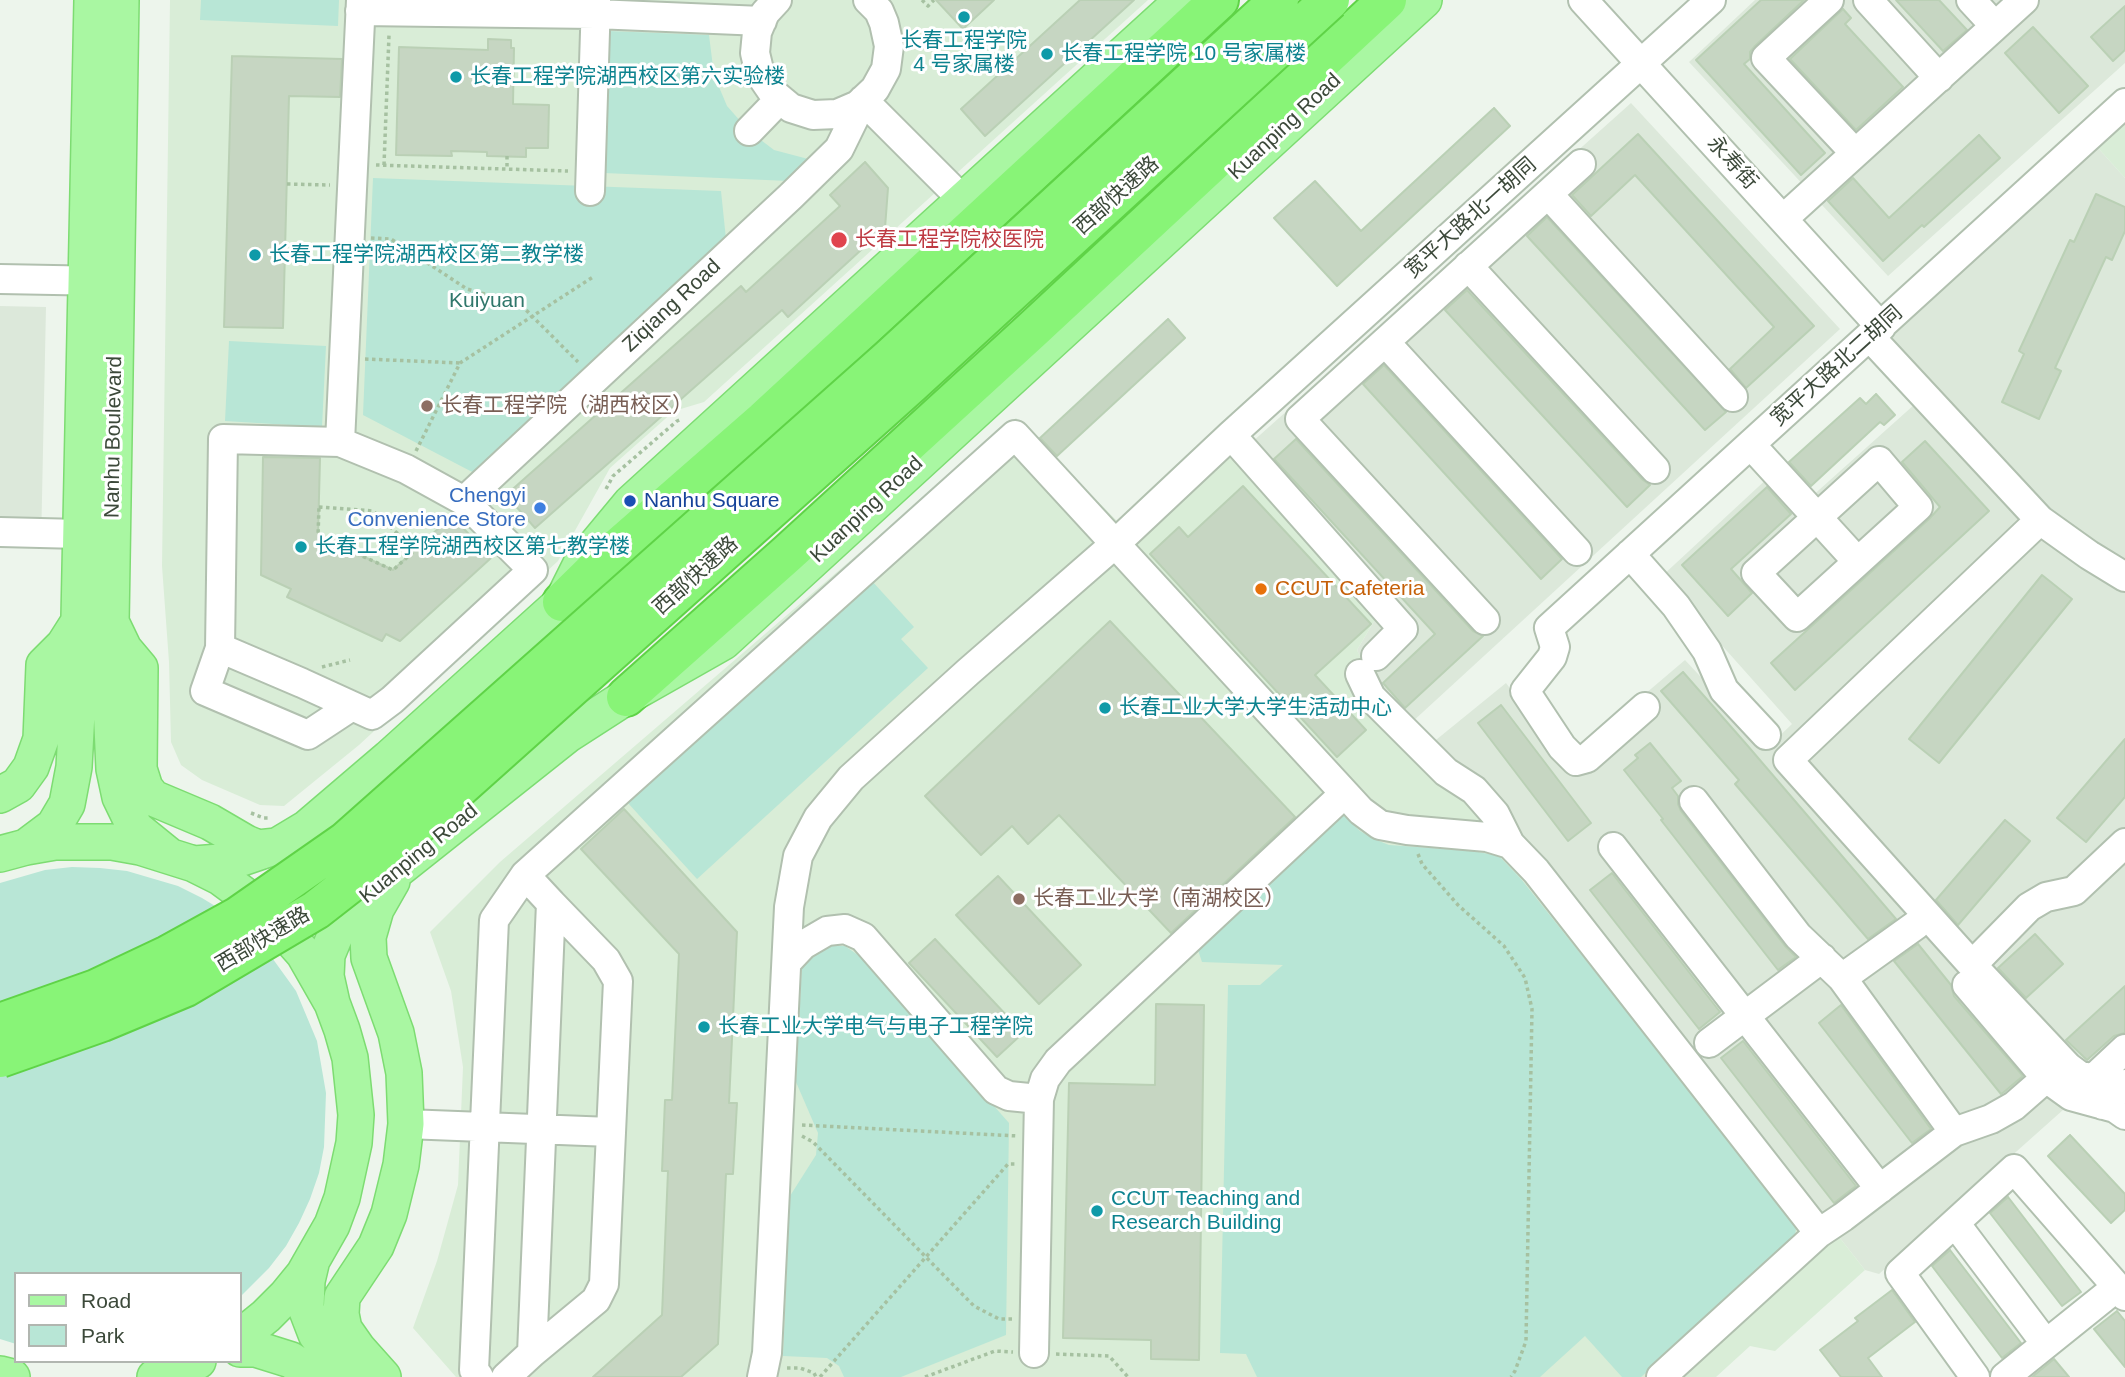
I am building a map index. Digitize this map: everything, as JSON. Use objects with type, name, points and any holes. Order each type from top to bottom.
[{"type":"highway","points":[[562,602],[614,551],[764,421],[1219,0]]},
{"type":"highway","name":"西部快速路","points":[[0,1023],[96,989],[168,955],[237,917],[346,841],[890,358],[1279,0]]},
{"type":"highway","name":"西部快速路","points":[[0,1059],[102,1022],[186,987],[316,910],[366,871],[911,383],[1330,0]]},
{"type":"highway","points":[[626,697],[1030,332],[1387,0]]},
{"type":"main road","name":"Nanhu Boulevard","points":[[13,850],[54,826],[67,804],[74,767],[76,727],[95,623],[101,281],[92,0]]},
{"type":"main road","name":"Nanhu Boulevard","points":[[121,0],[80,534],[111,705],[114,769],[120,797],[135,828],[181,859]]},
{"type":"main road","points":[[181,859],[233,861],[275,832],[307,828],[318,820],[562,602],[582,562],[631,503],[1183,0]]},
{"type":"main road","name":"Kuanping Road","points":[[332,1003],[326,976],[327,955],[341,921],[363,897],[567,735],[626,697],[723,642],[1424,0]]},
{"type":"main road","points":[[0,795],[18,785],[32,766],[41,739],[44,665],[64,645],[95,623],[124,649],[140,668],[139,769],[145,788],[153,798],[210,822],[246,844],[258,848],[275,832]]},
{"type":"main road","points":[[13,850],[83,841],[131,845],[181,859],[228,883],[266,911],[304,954],[332,1003],[351,1067],[356,1115],[354,1143],[342,1198],[332,1225],[311,1263],[286,1296],[242,1335]]},
{"type":"main road","points":[[383,1377],[344,1329],[341,1314],[342,1297],[376,1246],[389,1214],[401,1165],[406,1124],[404,1073],[396,1033],[369,958],[368,937],[376,909],[401,866]]},
{"type":"main road","points":[[311,1263],[306,1308],[316,1334],[349,1377]]},
{"type":"main road","points":[[242,1349],[256,1349],[291,1360],[316,1377]]},
{"type":"main road","points":[[155,1377],[193,1363]]},
{"type":"main road","points":[[0,1374],[12,1377]]},
{"type":"main road","points":[[261,1377],[305,1377]]},
{"type":"street","name":"永寿街","points":[[1583,0],[1783,219],[1875,332],[2040,520],[2078,548],[2125,576]]},
{"type":"street","name":"宽平大路北一胡同","points":[[763,1373],[767,1353],[789,907],[798,856],[818,818],[851,778],[1116,543],[1392,288],[1711,0]]},
{"type":"street","points":[[1829,0],[1766,58],[1855,153]]},
{"type":"street","points":[[1868,0],[1939,78]]},
{"type":"street","points":[[1971,0],[1995,26]]},
{"type":"street","points":[[1783,219],[2024,0]]},
{"type":"street","name":"Ziqiang Road","points":[[464,501],[839,149],[863,100],[875,89],[886,69],[889,46],[880,4]]},
{"type":"street","points":[[340,442],[360,6],[390,12],[596,7],[769,11],[757,32],[755,53],[760,74],[773,93],[791,108],[813,115],[836,114],[858,105],[863,100],[964,201]]},
{"type":"street","points":[[591,181],[596,7]]},
{"type":"street","points":[[749,131],[780,99]]},
{"type":"street","name":"宽平大路北二胡同","points":[[1646,707],[1587,758],[1576,761],[1562,747],[1525,691],[1552,657],[1555,647],[1549,628],[2125,103]]},
{"type":"street","points":[[1485,620],[1300,419],[1581,164]]},
{"type":"street","points":[[1548,194],[1733,397]]},
{"type":"street","points":[[1468,266],[1655,469]]},
{"type":"street","points":[[0,279],[101,281]]},
{"type":"street","points":[[1392,288],[1416,313]]},
{"type":"street","points":[[1385,342],[1577,551]]},
{"type":"street","points":[[479,1377],[474,1370],[494,920],[525,875],[1015,435],[1361,811],[1380,825],[1487,837],[1510,844]]},
{"type":"street","points":[[1231,435],[1403,629],[1368,665],[1371,696],[1446,772],[1474,790],[1495,814],[1510,844],[1536,871],[1819,1233]]},
{"type":"street","points":[[220,648],[352,706],[372,715],[392,700],[533,570],[464,501],[406,469],[340,442],[223,439],[220,648],[205,691],[308,736],[352,706]]},
{"type":"street","points":[[1751,445],[1857,561]]},
{"type":"street","points":[[1879,461],[1918,507],[1857,561],[1797,617],[1756,573],[1879,461]]},
{"type":"street","points":[[2040,520],[1788,760],[1972,965],[2068,1067],[2080,1076],[2094,1078],[2125,1049]]},
{"type":"street","points":[[0,532],[80,534]]},
{"type":"street","points":[[1630,555],[1676,606],[1707,651],[1724,690],[1766,735]]},
{"type":"street","points":[[1775,764],[2046,1078],[2071,1096],[2114,1110],[2125,1084]]},
{"type":"street","points":[[1034,1353],[1039,1098],[1045,1079],[1058,1061],[1344,794]]},
{"type":"street","points":[[1694,801],[1798,936],[1842,978],[1954,1132]]},
{"type":"street","points":[[1972,965],[2029,907],[2046,897],[2074,891],[2125,844]]},
{"type":"street","points":[[1613,847],[1880,1189]]},
{"type":"street","points":[[506,1377],[596,1300],[604,1284],[618,981],[606,960],[525,875]]},
{"type":"street","points":[[532,1353],[551,903]]},
{"type":"street","points":[[1842,978],[1916,925]]},
{"type":"street","points":[[787,962],[803,945],[827,931],[845,929],[863,937],[996,1090],[1009,1096],[1039,1098]]},
{"type":"street","points":[[1709,1043],[1822,958]]},
{"type":"street","points":[[1661,1377],[1819,1233],[1954,1132],[1991,1119],[2014,1106],[2046,1078]]},
{"type":"street","points":[[406,1124],[611,1132]]},
{"type":"street","points":[[1975,1377],[1900,1273],[2014,1169],[2121,1292],[2006,1377]]},
{"type":"street","points":[[1955,1223],[2046,1345]]},
{"type":"path","points":[[922,0],[928,6],[934,0]]},
{"type":"path","points":[[390,12],[384,166],[507,169],[591,181]]},
{"type":"path","points":[[507,156],[507,169]]},
{"type":"path","points":[[287,184],[337,186]]},
{"type":"path","points":[[350,238],[391,239],[467,289],[520,304],[580,364]]},
{"type":"path","points":[[406,469],[460,363],[593,277]]},
{"type":"path","points":[[344,358],[460,363]]},
{"type":"path","points":[[319,507],[373,511],[413,552],[393,570],[318,536],[319,507]]},
{"type":"path","points":[[318,668],[350,660]]},
{"type":"path","points":[[242,809],[264,818],[275,832]]},
{"type":"path","points":[[1406,830],[1422,864],[1458,905],[1504,946],[1525,978],[1532,1009],[1526,1341],[1511,1377]]},
{"type":"path","points":[[779,1124],[1039,1137]]},
{"type":"path","points":[[779,1124],[813,1142],[974,1306],[999,1319],[1035,1320]]},
{"type":"path","points":[[763,1373],[800,1368],[818,1377],[1008,1164],[1038,1165]]},
{"type":"shaded area","name":"长春工程学院（湖西校区）","points":[[170,0],[1148,0],[704,402],[674,411],[610,468],[558,561],[359,745],[284,806],[260,805],[202,780],[181,765],[171,742],[162,566]]},
{"type":"shaded area","points":[[1755,0],[2125,0],[2125,63],[1888,276],[1689,62]]},
{"type":"shaded area","points":[[1631,103],[1840,329],[1411,723],[1371,681],[1357,650],[1376,618],[1232,460]]},
{"type":"shaded area","points":[[2125,124],[2125,178],[2098,148]]},
{"type":"shaded area","points":[[2098,148],[2125,178],[2125,1068],[2070,1080],[2063,1110],[1879,1274],[1865,1270],[1549,866],[1431,744],[1506,683],[1565,762],[1685,660],[1767,748],[1792,724],[1661,577],[1771,475],[1800,507],[1915,404],[1870,353]]},
{"type":"shaded area","points":[[0,306],[46,307],[41,545],[0,544]]},
{"type":"shaded area","name":"长春工业大学（南湖校区）","points":[[1016,418],[1117,521],[1210,436],[1376,618],[1357,650],[1372,681],[1549,866],[1865,1270],[1775,1351],[1750,1346],[1716,1377],[456,1377],[413,1328],[437,1261],[458,1185],[463,1067],[451,991],[430,932],[500,862]]},
{"type":"green space","points":[[201,0],[339,0],[338,26],[200,20]]},
{"type":"green space","points":[[608,31],[709,35],[714,75],[727,106],[749,131],[774,150],[812,160],[789,181],[604,173]]},
{"type":"green space","name":"Kuiyuan","points":[[373,178],[721,191],[726,239],[478,475],[363,415]]},
{"type":"green space","points":[[229,341],[326,346],[322,427],[225,421]]},
{"type":"green space","points":[[871,580],[914,627],[901,639],[928,668],[697,879],[628,803]]},
{"type":"green space","points":[[1344,816],[1360,831],[1389,845],[1473,851],[1499,856],[1521,879],[1792,1219],[1796,1229],[1794,1241],[1641,1377],[1622,1377],[1585,1336],[1540,1377],[1257,1377],[1246,1354],[1220,1353],[1228,985],[1260,985],[1283,965],[1202,962],[1198,950],[1338,818]]},
{"type":"green space","points":[[72,867],[127,871],[178,886],[225,912],[265,948],[296,991],[317,1041],[326,1093],[324,1147],[319,1173],[299,1223],[269,1268],[242,1295],[242,1272],[14,1272],[14,1343],[0,1339],[0,883],[45,870]]},
{"type":"green space","points":[[827,946],[845,946],[865,960],[1009,1123],[1006,1335],[901,1377],[844,1377],[839,1366],[827,1358],[783,1356],[790,1196],[816,1155],[818,1133],[796,1082],[802,964],[811,953]]},
{"type":"building","name":"长春工程学院 4 号家属楼","points":[[936,0],[994,0],[963,29]]},
{"type":"building","name":"长春工程学院 10 号家属楼","points":[[1080,0],[1134,0],[985,136],[961,109]]},
{"type":"building","points":[[1761,0],[1804,0],[1755,46],[1750,52],[1750,59],[1744,64],[1825,153],[1801,175],[1696,60]]},
{"type":"building","points":[[1896,0],[1939,0],[1967,30],[1943,51]]},
{"type":"building","points":[[2125,6],[2125,50],[2113,61],[2091,37]]},
{"type":"building","points":[[1843,9],[1851,18],[1845,24],[1903,87],[1856,130],[1790,59]]},
{"type":"building","points":[[2033,27],[2088,86],[2059,113],[2005,53]]},
{"type":"building","name":"长春工程学院湖西校区第六实验楼","points":[[488,39],[511,40],[511,48],[514,48],[513,104],[549,105],[548,148],[526,148],[526,157],[487,156],[487,152],[451,151],[452,156],[396,155],[399,47],[488,50]]},
{"type":"building","name":"长春工程学院湖西校区第二教学楼","points":[[232,56],[342,59],[340,97],[289,96],[283,328],[224,327]]},
{"type":"building","points":[[1494,108],[1510,126],[1337,286],[1274,218],[1315,181],[1361,231]]},
{"type":"building","points":[[1638,134],[1814,326],[1746,388],[1730,369],[1774,327],[1635,175],[1591,216],[1572,195]]},
{"type":"building","points":[[1979,135],[2000,158],[1883,261],[1828,201],[1853,178],[1889,218]]},
{"type":"building","points":[[865,162],[888,188],[885,228],[788,317],[782,310],[535,528],[506,495],[741,286],[746,292],[840,206],[830,195]]},
{"type":"building","points":[[2096,194],[2125,207],[2125,231],[2112,260],[2106,257],[2055,368],[2061,371],[2039,419],[2002,402],[2024,354],[2019,351],[2070,240],[2074,242]]},
{"type":"building","points":[[1547,217],[1726,412],[1705,430],[1527,236]]},
{"type":"building","points":[[1467,290],[1650,485],[1627,507],[1445,310]]},
{"type":"building","points":[[1168,319],[1185,338],[1057,456],[1040,438]]},
{"type":"building","points":[[1384,365],[1562,559],[1541,579],[1363,384]]},
{"type":"building","points":[[1876,394],[1895,415],[1884,425],[1880,422],[1811,486],[1789,462],[1860,398],[1866,404]]},
{"type":"building","points":[[1296,439],[1473,631],[1483,636],[1405,708],[1383,683],[1435,634],[1274,459]]},
{"type":"building","points":[[1925,441],[1989,511],[1795,690],[1771,663],[1940,507],[1902,462]]},
{"type":"building","name":"长春工程学院湖西校区第七教学楼","points":[[263,457],[320,458],[318,536],[393,570],[452,516],[491,558],[400,641],[386,634],[382,641],[287,597],[291,589],[261,575]]},
{"type":"building","name":"CCUT Cafeteria","points":[[1243,486],[1371,624],[1315,675],[1366,730],[1337,757],[1150,554],[1179,527],[1188,537]]},
{"type":"building","points":[[1767,487],[1791,514],[1731,569],[1752,593],[1728,616],[1682,565]]},
{"type":"building","points":[[2042,575],[2072,599],[1939,763],[1909,739]]},
{"type":"building","name":"长春工业大学大学生活动中心","points":[[1110,621],[1295,817],[1171,933],[1059,815],[1028,844],[1012,826],[981,855],[925,796]]},
{"type":"building","points":[[1683,672],[1896,919],[1868,939],[1735,784],[1739,780],[1661,691]]},
{"type":"building","points":[[1501,705],[1591,823],[1568,841],[1478,723]]},
{"type":"building","points":[[2125,739],[2125,797],[2086,842],[2057,818]]},
{"type":"building","points":[[1650,743],[1681,781],[1672,788],[1678,796],[1681,811],[1796,957],[1778,970],[1624,770],[1638,758],[1635,755]]},
{"type":"building","name":"长春工业大学电气与电子工程学院","points":[[624,809],[737,932],[729,1103],[737,1103],[733,1174],[726,1174],[718,1344],[681,1377],[593,1377],[662,1315],[668,1171],[662,1171],[665,1100],[672,1100],[679,954],[581,849]]},
{"type":"building","points":[[2005,820],[2030,841],[1958,925],[1936,900]]},
{"type":"building","points":[[1612,873],[1720,1012],[1699,1029],[1590,890]]},
{"type":"building","points":[[998,876],[1081,965],[1039,1004],[956,915]]},
{"type":"building","points":[[2035,934],[2063,964],[2026,998],[1998,968]]},
{"type":"building","points":[[935,939],[1023,1033],[997,1057],[909,963]]},
{"type":"building","points":[[1918,944],[1951,985],[1954,996],[2023,1076],[2001,1094],[1894,961]]},
{"type":"building","points":[[2125,986],[2125,1033],[2114,1036],[2087,1060],[2066,1040]]},
{"type":"building","points":[[1156,1004],[1204,1005],[1199,1360],[1151,1359],[1151,1340],[1063,1338],[1069,1083],[1155,1085]]},
{"type":"building","points":[[1841,1005],[1931,1129],[1912,1143],[1819,1023]]},
{"type":"building","points":[[1743,1041],[1856,1186],[1834,1203],[1721,1058]]},
{"type":"building","points":[[2070,1135],[2125,1194],[2125,1210],[2111,1223],[2048,1156]]},
{"type":"building","points":[[2008,1197],[2081,1292],[2062,1306],[1990,1213]]},
{"type":"building","points":[[1950,1250],[2021,1343],[2002,1358],[1932,1266]]},
{"type":"building","points":[[1892,1290],[1915,1322],[1868,1358],[1882,1377],[1841,1377],[1820,1350],[1858,1321],[1855,1318]]},
{"type":"building","points":[[2117,1311],[2125,1321],[2125,1367],[2094,1329]]},
{"type":"building","points":[[2054,1359],[2069,1377],[2032,1377]]},
{"type":"place","name":"长春工程学院 4 号家属楼","points":[[964,17]]},
{"type":"place","name":"长春工程学院 10 号家属楼","points":[[1047,54]]},
{"type":"place","name":"长春工程学院湖西校区第六实验楼","points":[[456,77]]},
{"type":"place","name":"长春工程学院校医院","points":[[839,240]]},
{"type":"place","name":"长春工程学院湖西校区第二教学楼","points":[[255,255]]},
{"type":"place","name":"长春工程学院（湖西校区）","points":[[427,406]]},
{"type":"place","name":"Nanhu Square","points":[[630,501]]},
{"type":"place","name":"Chengyi Convenience Store","points":[[540,508]]},
{"type":"place","name":"长春工程学院湖西校区第七教学楼","points":[[301,547]]},
{"type":"place","name":"CCUT Cafeteria","points":[[1261,589]]},
{"type":"place","name":"长春工业大学大学生活动中心","points":[[1105,708]]},
{"type":"place","name":"长春工业大学（南湖校区）","points":[[1019,899]]},
{"type":"place","name":"长春工业大学电气与电子工程学院","points":[[704,1027]]},
{"type":"place","name":"CCUT Teaching and Research Building","points":[[1097,1211]]}]
